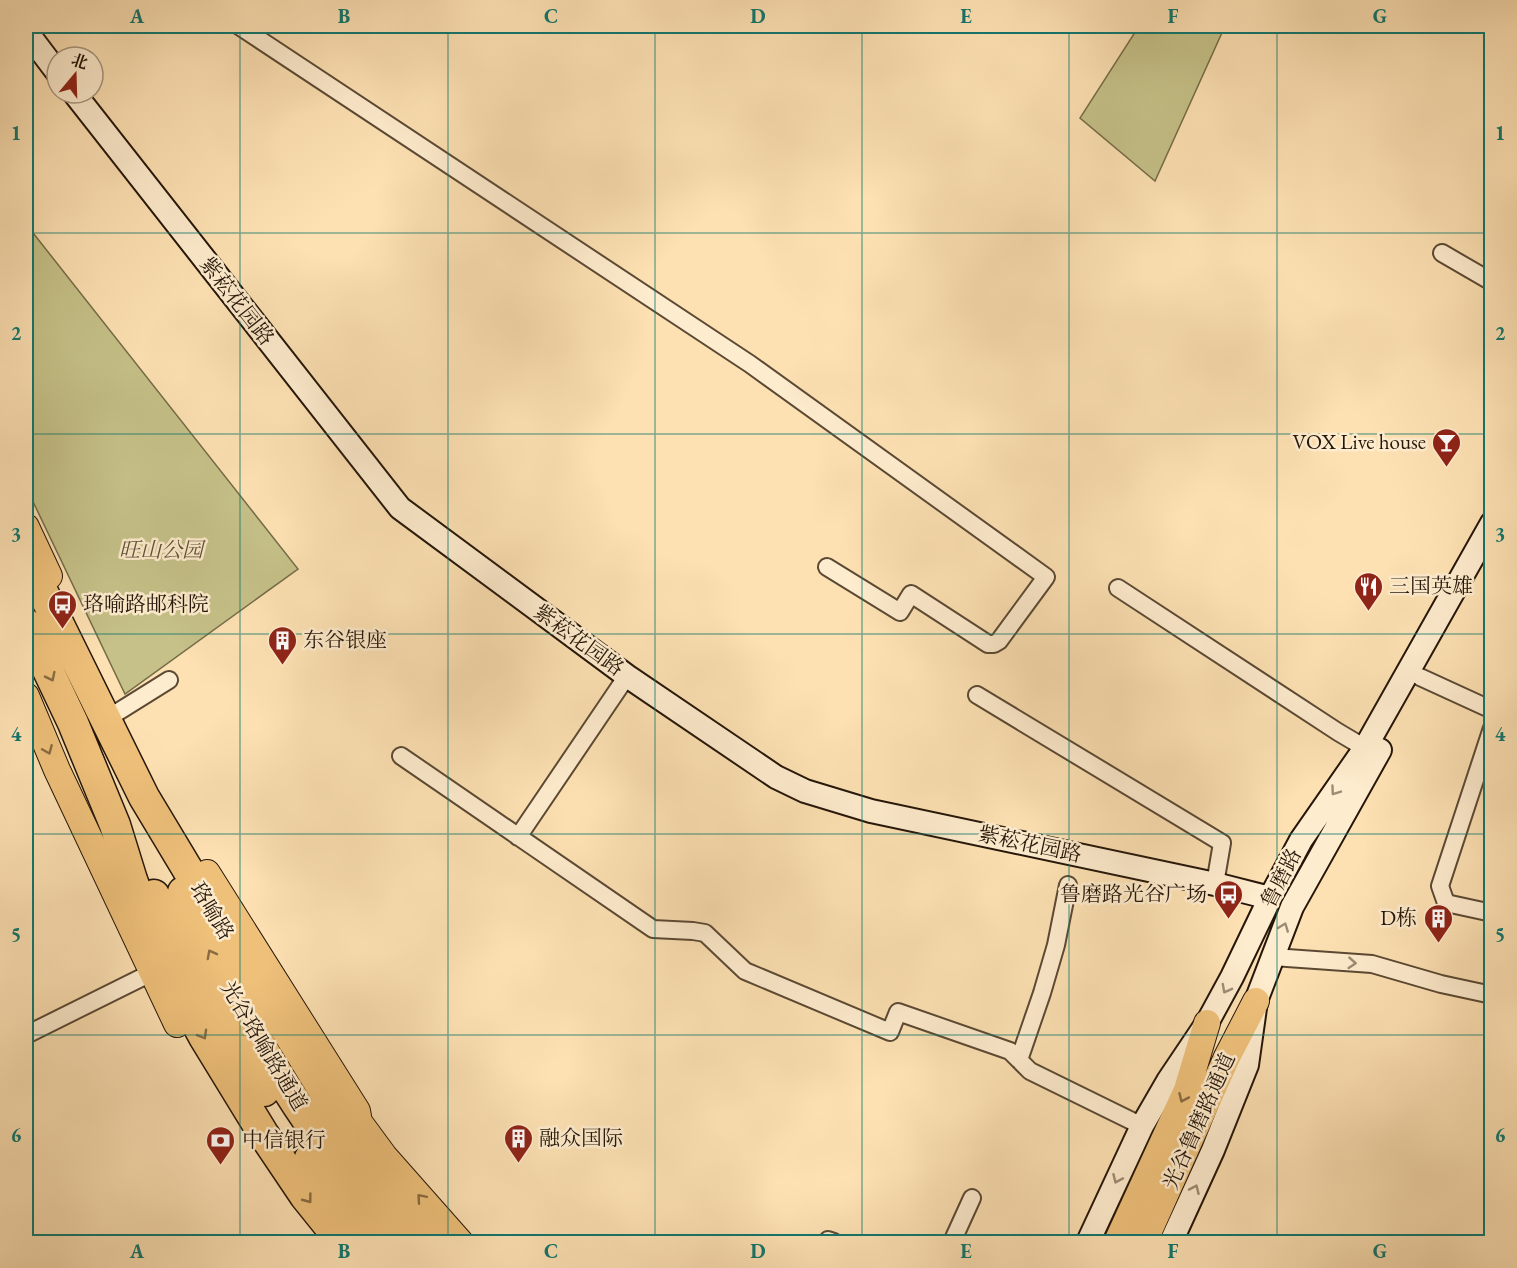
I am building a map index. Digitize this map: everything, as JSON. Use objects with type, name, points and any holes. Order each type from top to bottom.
[{"type":"highway","name":"珞喻路","points":[[26,558],[111,716],[144,797],[337,1112],[397,1199],[434,1242]]},
{"type":"highway","points":[[26,624],[74,723],[115,825],[156,945],[159,969],[264,1135],[305,1196],[342,1242]]},
{"type":"highway","name":"光谷珞喻路通道","points":[[144,797],[203,940],[248,1025],[283,1083],[334,1157],[401,1242]]},
{"type":"highway","name":"光谷珞喻路通道","points":[[115,825],[224,1027],[278,1112],[372,1242]]},
{"type":"main road","points":[[26,31],[45,56]]},
{"type":"main road","name":"紫菘花园路","points":[[83,105],[400,508],[627,675],[776,777],[805,791],[871,810],[1215,884],[1270,898]]},
{"type":"main road","name":"鲁磨路","points":[[1088,1242],[1142,1126],[1168,1081],[1207,1023],[1301,840],[1365,748],[1491,523]]},
{"type":"main road","points":[[26,527],[111,716],[154,789],[357,1111],[359,1122],[384,1156],[460,1242]]},
{"type":"main road","name":"鲁磨路","points":[[1171,1242],[1213,1150],[1247,1065],[1256,1001],[1292,907],[1491,549]]},
{"type":"main road","points":[[26,696],[57,770],[159,969],[177,1024]]},
{"type":"main road","name":"光谷鲁磨路通道","points":[[1144,1242],[1227,1057],[1256,1001]]},
{"type":"main road","name":"光谷鲁磨路通道","points":[[1117,1242],[1187,1090],[1207,1023]]},
{"type":"street","points":[[239,26],[750,364],[1046,577],[999,641],[988,644],[911,594],[900,612],[827,567]]},
{"type":"street","points":[[1442,253],[1491,282]]},
{"type":"street","points":[[1118,588],[1365,748]]},
{"type":"street","points":[[518,837],[627,675]]},
{"type":"street","points":[[1420,677],[1491,712]]},
{"type":"street","points":[[111,716],[169,680]]},
{"type":"street","points":[[977,695],[1222,843],[1215,884]]},
{"type":"street","points":[[1491,728],[1440,886],[1446,903],[1491,913]]},
{"type":"street","points":[[401,756],[653,930],[705,933],[745,971],[890,1032],[898,1012],[1010,1051],[1030,1071],[1142,1126]]},
{"type":"street","points":[[1019,1059],[1056,945],[1068,885]]},
{"type":"street","points":[[1273,957],[1372,964],[1441,984],[1491,995]]},
{"type":"street","points":[[26,1035],[159,969]]},
{"type":"street","points":[[952,1242],[972,1198]]},
{"type":"green space","points":[[1139,26],[1225,26],[1155,181],[1080,118]]},
{"type":"green space","name":"旺山公园","points":[[26,224],[298,569],[125,694],[26,487]]},
{"type":"place","name":"VOX Live house","points":[[1447,468]]},
{"type":"place","name":"三国英雄","points":[[1368,612]]},
{"type":"place","name":"珞喻路邮科院","points":[[62,630]]},
{"type":"place","name":"东谷银座","points":[[282,666]]},
{"type":"place","name":"鲁磨路光谷广场","points":[[1228,920]]},
{"type":"place","name":"D栋","points":[[1438,944]]},
{"type":"place","name":"融众国际","points":[[518,1164]]},
{"type":"place","name":"中信银行","points":[[221,1166]]}]
